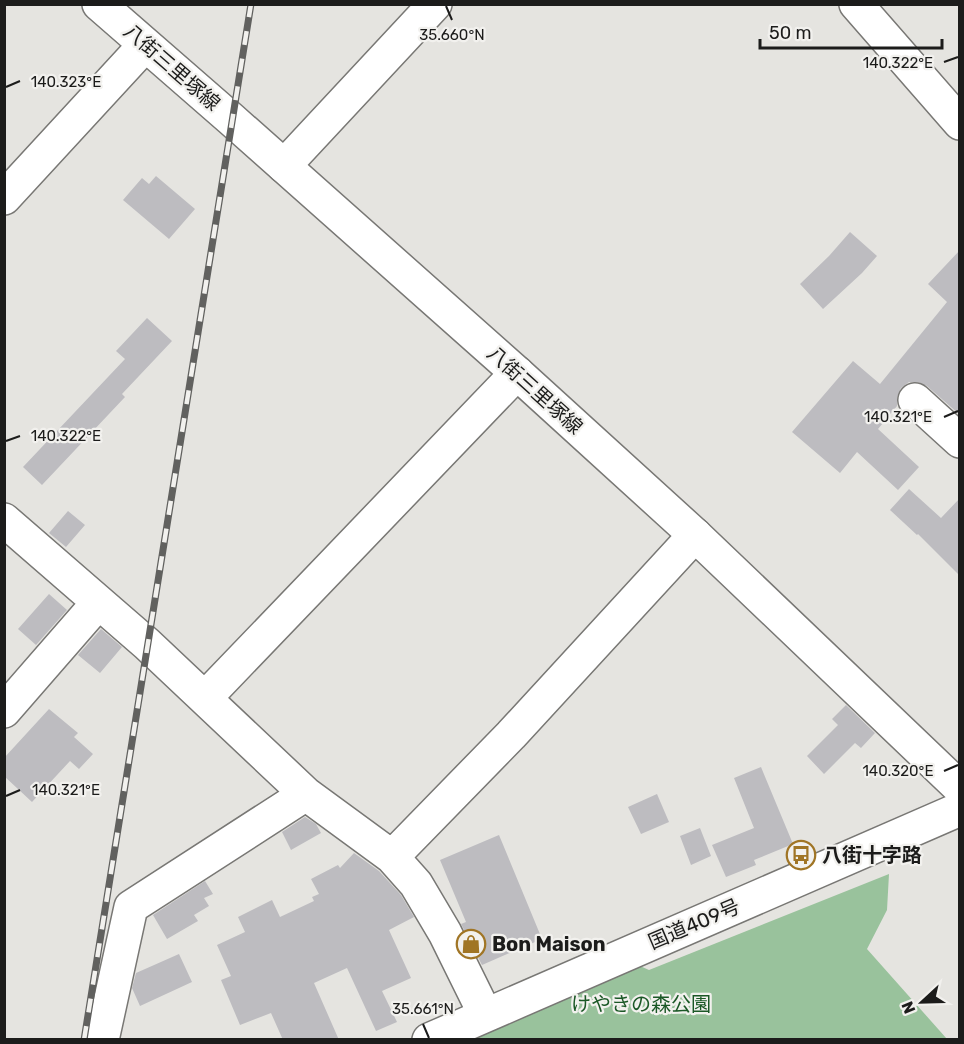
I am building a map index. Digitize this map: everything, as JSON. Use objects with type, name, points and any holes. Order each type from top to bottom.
[{"type":"main road","name":"八街三里塚線","points":[[99,4],[517,373],[695,536],[960,788]]},
{"type":"main road","points":[[284,166],[435,4]]},
{"type":"main road","points":[[856,4],[960,123]]},
{"type":"main road","points":[[4,198],[145,45]]},
{"type":"main road","points":[[205,698],[517,373]]},
{"type":"main road","points":[[915,400],[960,441]]},
{"type":"main road","points":[[4,520],[147,644],[306,794],[392,857],[416,884],[445,933],[485,1014]]},
{"type":"main road","points":[[392,857],[511,735],[695,536]]},
{"type":"main road","points":[[4,711],[98,603]]},
{"type":"main road","points":[[102,1040],[131,907],[306,794]]},
{"type":"main road","name":"国道409号","points":[[429,1040],[960,809]]},
{"type":"green space","name":"けやきの森公園","points":[[889,874],[887,910],[867,949],[947,1039],[468,1040],[640,966],[649,970]]},
{"type":"building","points":[[156,176],[195,209],[169,239],[123,200],[142,178],[149,184]]},
{"type":"building","points":[[850,232],[877,256],[823,309],[800,284]]},
{"type":"building","points":[[960,250],[960,415],[927,386],[918,382],[909,382],[901,388],[897,397],[897,406],[878,429],[919,467],[898,490],[857,452],[840,473],[792,432],[853,361],[880,384],[947,302],[928,284]]},
{"type":"building","points":[[147,318],[172,341],[122,394],[125,397],[42,485],[23,467],[125,359],[116,351]]},
{"type":"building","points":[[909,489],[941,518],[960,498],[960,576],[890,510]]},
{"type":"building","points":[[68,511],[85,525],[66,547],[49,533]]},
{"type":"building","points":[[49,594],[67,610],[36,645],[18,629]]},
{"type":"building","points":[[101,629],[122,647],[100,673],[78,655]]},
{"type":"building","points":[[846,705],[875,733],[861,748],[855,743],[824,774],[807,756],[838,725],[832,719]]},
{"type":"building","points":[[49,709],[78,733],[74,737],[93,754],[79,769],[70,761],[32,802],[4,776],[4,758]]},
{"type":"building","points":[[761,767],[793,844],[754,860],[756,865],[726,877],[712,845],[754,828],[734,778]]},
{"type":"building","points":[[657,794],[669,822],[641,834],[628,807]]},
{"type":"building","points":[[305,817],[316,824],[321,833],[291,850],[282,832]]},
{"type":"building","points":[[700,828],[711,856],[691,865],[680,836]]},
{"type":"building","points":[[499,835],[542,939],[482,965],[461,924],[466,922],[440,860]]},
{"type":"building","points":[[354,853],[379,871],[401,895],[414,917],[389,930],[411,978],[382,991],[397,1022],[376,1031],[347,968],[314,983],[339,1040],[283,1040],[271,1013],[240,1025],[221,980],[231,976],[217,945],[245,932],[238,917],[272,900],[280,917],[314,901],[312,897],[319,894],[311,879],[338,865],[340,868]]},
{"type":"building","points":[[205,881],[213,894],[204,898],[209,906],[194,915],[198,921],[167,939],[153,915]]},
{"type":"building","points":[[179,954],[192,982],[140,1006],[132,988],[136,973]]},
{"type":"railway","points":[[84,1040],[251,4]]},
{"type":"place","name":"八街十字路","points":[[801,855]]},
{"type":"place","name":"Bon Maison","points":[[471,944]]}]
